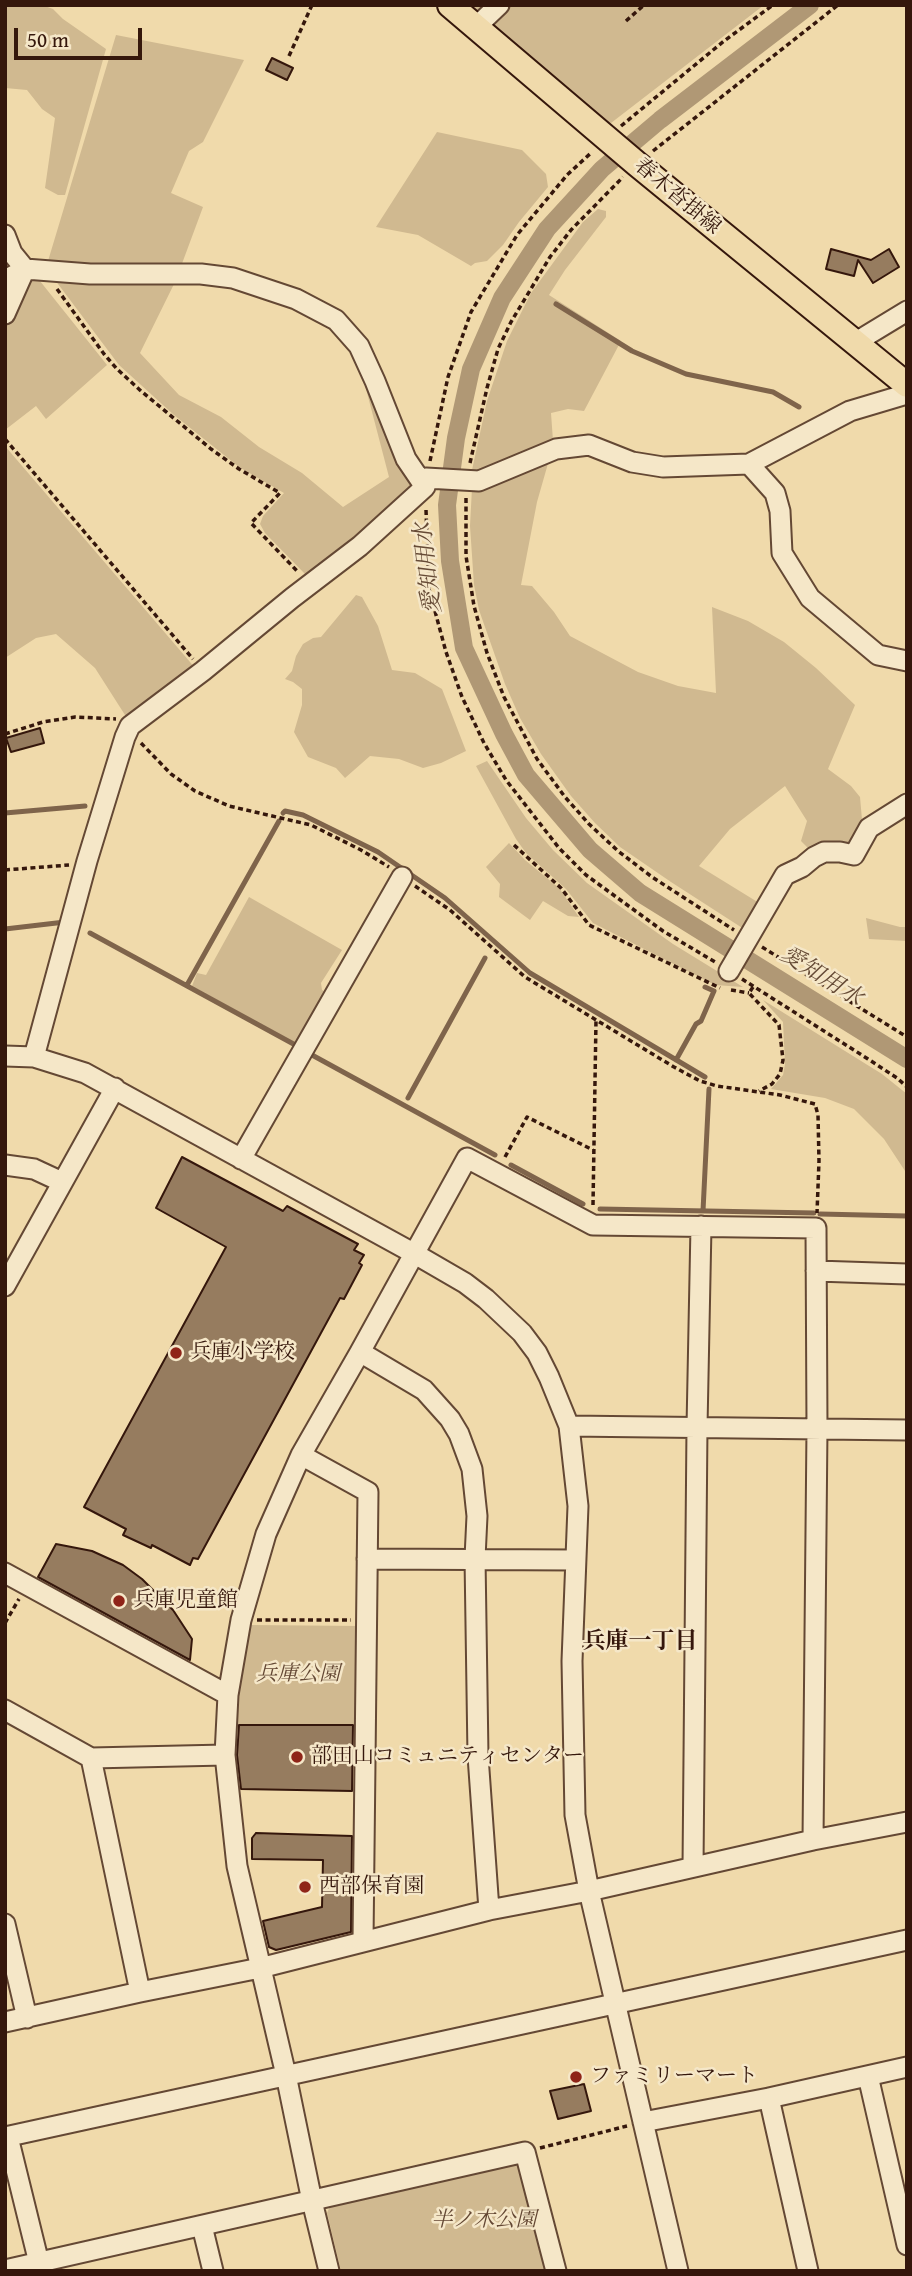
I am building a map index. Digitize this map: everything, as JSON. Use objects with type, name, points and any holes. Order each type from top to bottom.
[{"type":"main road","name":"春木沓掛線","points":[[450,5],[608,140],[907,385]]},
{"type":"street","points":[[476,27],[499,5]]},
{"type":"street","points":[[5,236],[12,253],[34,270]]},
{"type":"street","points":[[5,280],[34,270],[90,274],[201,274],[233,278],[296,299],[336,320],[359,346],[406,459],[426,483]]},
{"type":"street","points":[[5,314],[34,270]]},
{"type":"street","points":[[856,342],[907,312]]},
{"type":"street","points":[[34,1057],[88,861],[130,726],[360,546],[426,483],[479,481],[556,449],[589,445],[632,462],[663,467],[749,464],[850,411],[907,394]]},
{"type":"street","points":[[749,464],[775,494],[780,511],[782,553],[810,598],[878,655],[907,661]]},
{"type":"street","points":[[729,971],[785,875],[824,852],[854,855],[869,828],[907,804]]},
{"type":"street","points":[[241,1159],[402,877]]},
{"type":"street","points":[[5,1056],[34,1057],[85,1073],[415,1254],[476,1291],[522,1333],[537,1353],[569,1426],[578,1506],[572,1661],[575,1815],[589,1891],[678,2271]]},
{"type":"street","points":[[5,1286],[114,1088]]},
{"type":"street","points":[[329,2271],[237,1866],[225,1755],[228,1695],[241,1620],[266,1534],[301,1455],[467,1158],[593,1225],[816,1227],[813,1840]]},
{"type":"street","points":[[5,1165],[34,1169],[62,1182]]},
{"type":"street","points":[[693,1867],[696,1427],[701,1226]]},
{"type":"street","points":[[816,1271],[907,1274]]},
{"type":"street","points":[[360,1352],[424,1390],[450,1419],[459,1434],[472,1469],[476,1491],[478,1756],[489,1910]]},
{"type":"street","points":[[569,1426],[907,1430]]},
{"type":"street","points":[[301,1455],[368,1492],[363,1941]]},
{"type":"street","points":[[368,1559],[575,1560]]},
{"type":"street","points":[[5,1573],[228,1695]]},
{"type":"street","points":[[5,1710],[91,1758],[225,1755]]},
{"type":"street","points":[[91,1758],[141,1992]]},
{"type":"street","points":[[5,2022],[260,1968],[489,1910],[907,1822]]},
{"type":"street","points":[[5,1924],[27,2018]]},
{"type":"street","points":[[40,2267],[7,2137],[907,1940]]},
{"type":"street","points":[[643,2122],[769,2098],[907,2067]]},
{"type":"street","points":[[868,2076],[907,2245]]},
{"type":"street","points":[[769,2098],[808,2271]]},
{"type":"street","points":[[5,2270],[40,2267],[202,2226],[525,2152],[556,2271]]},
{"type":"street","points":[[202,2226],[214,2271]]},
{"type":"path","points":[[289,56],[312,5]]},
{"type":"path","points":[[626,21],[645,5]]},
{"type":"path","points":[[773,5],[724,41],[566,175],[517,235],[471,312],[448,377],[426,483],[429,589],[446,652],[462,697],[484,743],[506,780],[559,848],[586,875],[663,931],[868,1059],[907,1087]]},
{"type":"path","points":[[838,5],[636,163],[571,230],[537,277],[498,349],[486,388],[467,482],[467,556],[474,606],[487,653],[504,698],[537,759],[589,824],[652,877],[907,1037]]},
{"type":"path","points":[[34,270],[125,376],[211,449],[280,493],[251,523],[310,584]]},
{"type":"path","points":[[5,439],[203,671]]},
{"type":"path","points":[[5,734],[43,722],[75,717],[108,717],[121,720],[130,726],[151,755],[195,791],[229,806],[311,825],[361,850],[450,910],[525,976],[700,1081],[815,1104],[818,1115],[819,1161],[816,1227]]},
{"type":"path","points":[[514,845],[561,888],[589,925],[714,986],[749,993],[779,1025],[783,1060],[780,1074],[772,1084],[757,1091]]},
{"type":"path","points":[[5,870],[74,864]]},
{"type":"path","points":[[749,993],[753,987]]},
{"type":"path","points":[[593,1225],[596,1020]]},
{"type":"path","points":[[496,1173],[527,1117],[593,1150]]},
{"type":"path","points":[[5,1623],[27,1584]]},
{"type":"path","points":[[241,1620],[367,1620]]},
{"type":"path","points":[[525,2152],[643,2122]]},
{"type":"green space","points":[[5,5],[42,5],[53,9],[106,49],[65,195],[58,195],[45,188],[55,118],[42,109],[27,90],[5,88]]},
{"type":"green space","points":[[465,5],[764,5],[611,123],[598,119]]},
{"type":"green space","points":[[116,35],[244,60],[203,142],[189,151],[171,193],[203,207],[180,269],[48,261]]},
{"type":"green space","points":[[437,132],[522,150],[546,174],[548,187],[503,245],[487,261],[471,266],[418,235],[376,227]]},
{"type":"green space","points":[[598,209],[606,211],[606,217],[549,295],[621,341],[584,411],[568,409],[551,413],[553,441],[476,474],[472,470],[487,401],[507,341],[531,293],[583,222]]},
{"type":"green space","points":[[36,276],[107,365],[46,419],[36,406],[5,430],[5,324],[16,307],[27,278]]},
{"type":"green space","points":[[52,276],[175,282],[140,353],[179,395],[221,417],[259,447],[302,473],[343,507],[389,477],[359,362],[414,492],[311,576],[305,574],[265,533],[260,524],[263,516],[284,493],[239,467],[174,415],[119,365]]},
{"type":"green space","points":[[5,446],[196,669],[134,716],[125,715],[95,668],[56,634],[36,638],[5,658]]},
{"type":"green space","points":[[549,460],[537,502],[521,585],[532,586],[570,636],[638,672],[678,686],[716,693],[712,607],[748,621],[784,642],[855,705],[828,769],[851,786],[860,797],[863,831],[852,850],[810,850],[801,841],[807,821],[785,786],[730,829],[699,866],[764,906],[747,931],[620,847],[595,823],[571,796],[541,754],[520,718],[505,684],[479,610],[474,585],[470,526],[472,488]]},
{"type":"green space","points":[[356,595],[362,597],[378,626],[392,670],[415,673],[442,689],[466,751],[423,768],[399,759],[370,756],[345,778],[336,768],[308,757],[294,732],[302,705],[302,689],[285,679],[292,671],[303,644],[321,637]]},
{"type":"green space","points":[[487,761],[526,818],[553,850],[587,883],[673,944],[743,987],[715,985],[593,923],[566,889],[526,853],[516,839],[476,766]]},
{"type":"green space","points":[[509,843],[559,888],[579,917],[568,916],[543,901],[530,920],[499,897],[500,884],[486,867]]},
{"type":"green space","points":[[249,897],[342,950],[321,983],[322,990],[329,994],[299,1045],[192,986],[197,973],[206,975]]},
{"type":"green space","points":[[866,918],[907,927],[907,941],[869,939]]},
{"type":"green space","points":[[763,1000],[882,1074],[907,1094],[907,1174],[884,1139],[854,1109],[825,1098],[771,1089],[783,1075],[785,1064],[783,1022]]},
{"type":"green space","name":"兵庫公園","points":[[251,1625],[360,1626],[359,1724],[236,1725],[240,1675],[247,1630]]},
{"type":"green space","name":"半ノ木公園","points":[[517,2162],[522,2166],[546,2271],[341,2271],[327,2213],[331,2204]]},
{"type":"building","points":[[272,58],[293,68],[287,80],[266,70]]},
{"type":"building","points":[[831,249],[871,260],[889,249],[899,267],[873,283],[858,260],[854,276],[826,269]]},
{"type":"building","points":[[40,728],[44,743],[11,752],[6,738]]},
{"type":"building","points":[[182,1157],[283,1211],[287,1206],[358,1244],[354,1250],[364,1255],[359,1263],[362,1265],[344,1299],[340,1298],[198,1559],[193,1558],[190,1565],[152,1545],[151,1548],[123,1535],[126,1529],[84,1507],[226,1247],[156,1208]]},
{"type":"building","name":"兵庫児童館","points":[[56,1544],[92,1551],[123,1565],[142,1579],[173,1610],[192,1639],[190,1660],[38,1577]]},
{"type":"building","name":"部田山コミュニティセンター","points":[[239,1725],[353,1725],[352,1791],[241,1789],[237,1755]]},
{"type":"building","points":[[256,1833],[352,1836],[351,1932],[276,1950],[269,1947],[263,1921],[322,1907],[323,1860],[252,1859],[252,1838]]},
{"type":"building","points":[[584,2084],[591,2111],[558,2119],[550,2091]]},
{"type":"waterway","name":"愛知用水","points":[[810,5],[660,120],[602,169],[547,229],[502,298],[471,369],[456,438],[447,505],[450,561],[464,648],[504,734],[526,775],[590,850],[640,893],[907,1059]]},
{"type":"waterway","points":[[556,304],[632,351],[686,374],[773,392],[799,407]]},
{"type":"waterway","points":[[5,813],[85,806]]},
{"type":"waterway","points":[[283,813],[285,811],[303,815],[378,852],[445,898],[530,973],[705,1077]]},
{"type":"waterway","points":[[187,985],[279,821]]},
{"type":"waterway","points":[[5,929],[65,922]]},
{"type":"waterway","points":[[90,933],[299,1047]]},
{"type":"waterway","points":[[408,1098],[485,958]]},
{"type":"waterway","points":[[676,1060],[696,1024],[701,1021],[714,991],[705,987]]},
{"type":"waterway","points":[[312,1055],[495,1155]]},
{"type":"waterway","points":[[703,1211],[709,1089]]},
{"type":"waterway","points":[[511,1165],[583,1204]]},
{"type":"waterway","points":[[600,1209],[814,1213]]},
{"type":"waterway","points":[[820,1214],[907,1216]]},
{"type":"place","name":"兵庫小学校","points":[[176,1353]]},
{"type":"place","name":"兵庫児童館","points":[[119,1601]]},
{"type":"place","name":"部田山コミュニティセンター","points":[[297,1757]]},
{"type":"place","name":"西部保育園","points":[[305,1887]]},
{"type":"place","name":"ファミリーマート","points":[[576,2077]]},
{"type":"district","name":"兵庫一丁目","points":[[640,1642]]}]
